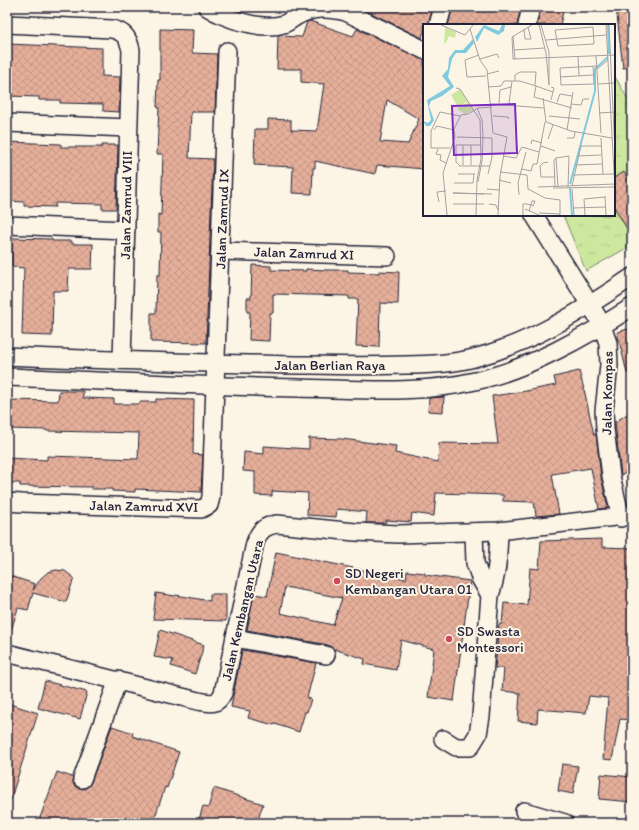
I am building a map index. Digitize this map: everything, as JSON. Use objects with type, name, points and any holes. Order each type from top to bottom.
[{"type":"street","points":[[207,7],[238,21],[271,26],[285,24],[299,15],[314,9],[334,8],[346,12],[423,50]]},
{"type":"street","points":[[438,24],[443,7]]},
{"type":"street","points":[[527,24],[531,7]]},
{"type":"street","name":"Jalan Zamrud VIII","points":[[7,24],[112,29],[120,31],[129,41],[131,50],[122,360]]},
{"type":"street","name":"Jalan Zamrud IX","points":[[216,386],[228,51]]},
{"type":"street","points":[[7,123],[128,128]]},
{"type":"street","name":"Jalan Kompas","points":[[535,216],[602,326],[608,342],[609,354],[604,411],[605,429],[611,476],[626,517]]},
{"type":"street","points":[[7,225],[126,230]]},
{"type":"street","name":"Jalan Zamrud XI","points":[[221,251],[387,256]]},
{"type":"street","name":"Jalan Berlian Raya","points":[[7,356],[217,364],[370,366],[447,364],[473,359],[514,345],[590,306],[632,277]]},
{"type":"street","name":"Jalan Berlian Raya","points":[[7,377],[216,386],[381,390],[448,387],[501,374],[579,339],[632,307]]},
{"type":"street","points":[[447,364],[448,387]]},
{"type":"street","name":"Jalan Zamrud XVI","points":[[7,502],[201,508],[209,505],[211,497],[216,386]]},
{"type":"street","name":"Jalan Kembangan Utara","points":[[7,653],[198,701],[215,702],[220,700],[223,693],[255,543],[263,529],[269,526],[276,524],[355,532],[398,534],[498,531],[626,517]]},
{"type":"street","points":[[443,739],[456,747],[470,747],[478,734],[481,716],[490,596],[496,579],[498,562],[498,531]]},
{"type":"street","points":[[474,532],[475,563],[481,580],[490,596]]},
{"type":"street","points":[[235,638],[326,654]]},
{"type":"street","points":[[82,779],[118,680]]},
{"type":"street","points":[[524,811],[565,823]]},
{"type":"green space","points":[[615,77],[632,106],[632,245],[586,271],[563,216],[615,216]]},
{"type":"building","points":[[370,7],[433,7],[428,24],[423,24],[422,38],[369,12]]},
{"type":"building","points":[[453,7],[521,7],[517,24],[448,24]]},
{"type":"building","points":[[541,7],[564,7],[560,24],[537,24]]},
{"type":"building","points":[[616,7],[632,7],[632,67],[623,68]]},
{"type":"building","points":[[310,21],[353,36],[357,29],[423,60],[423,169],[377,165],[375,174],[315,161],[315,168],[313,168],[312,194],[292,193],[293,167],[254,165],[255,129],[268,129],[268,119],[291,120],[291,130],[317,131],[324,84],[301,82],[301,69],[277,69],[278,36],[302,37],[307,22]],"holes":[[[387,100],[419,119],[408,144],[380,142]]]},
{"type":"building","points":[[160,29],[193,30],[192,53],[217,54],[215,112],[191,112],[189,158],[213,159],[206,343],[151,342],[151,313],[156,313],[157,275],[160,275],[161,232],[158,232],[158,214],[161,215],[163,154],[157,154],[159,107],[157,107],[158,80],[160,80]]},
{"type":"building","points":[[8,44],[102,48],[102,76],[120,77],[119,112],[103,111],[103,104],[60,103],[60,100],[39,100],[39,97],[7,96]]},
{"type":"building","points":[[7,142],[61,144],[61,147],[102,147],[102,145],[118,145],[116,209],[102,209],[102,204],[55,203],[55,207],[24,206],[24,202],[7,201]]},
{"type":"building","points":[[624,172],[632,185],[632,237],[615,209],[615,177]]},
{"type":"building","points":[[12,238],[52,239],[52,241],[72,241],[72,244],[93,244],[92,269],[69,269],[68,291],[53,291],[52,336],[22,335],[24,268],[12,267]]},
{"type":"building","points":[[252,265],[271,266],[271,270],[306,271],[306,269],[348,270],[348,272],[379,273],[379,271],[399,272],[398,304],[380,303],[379,347],[356,346],[358,299],[349,299],[349,296],[273,294],[273,313],[270,313],[269,341],[249,340],[250,312],[247,312],[247,298],[251,298]]},
{"type":"building","points":[[632,328],[632,372],[627,373],[617,332]]},
{"type":"building","points":[[579,371],[594,435],[596,434],[601,477],[608,508],[599,509],[591,468],[552,474],[559,514],[536,516],[534,502],[503,501],[503,495],[436,493],[434,516],[412,513],[411,522],[386,520],[385,523],[366,523],[367,512],[337,509],[336,517],[307,515],[308,493],[272,491],[272,496],[255,495],[255,472],[243,471],[244,452],[264,454],[264,446],[309,449],[309,438],[342,439],[396,446],[395,453],[438,462],[439,443],[498,444],[492,396],[556,385],[554,377]]},
{"type":"building","points":[[59,391],[83,391],[83,398],[114,399],[114,404],[156,402],[156,399],[194,400],[193,454],[203,455],[201,492],[135,489],[135,492],[112,491],[112,489],[92,489],[92,487],[20,486],[20,483],[7,483],[7,458],[47,460],[47,456],[138,459],[139,433],[7,429],[7,400],[58,401]]},
{"type":"building","points":[[444,397],[443,412],[428,411],[429,398]]},
{"type":"building","points":[[632,411],[632,469],[621,476],[615,422]]},
{"type":"building","points":[[602,539],[602,547],[631,548],[629,587],[632,588],[632,720],[620,719],[612,760],[603,759],[608,698],[589,696],[586,713],[538,709],[537,723],[518,721],[520,693],[502,691],[504,668],[495,668],[499,624],[502,624],[504,603],[527,605],[530,568],[539,569],[541,541]]},
{"type":"building","points":[[276,552],[406,579],[407,571],[470,581],[454,701],[428,697],[434,649],[401,640],[396,670],[364,664],[365,659],[334,649],[328,645],[247,630],[254,594],[267,596]],"holes":[[[285,587],[342,598],[333,625],[280,613]]]},
{"type":"building","points":[[56,570],[65,571],[74,578],[66,602],[33,593],[28,610],[18,608],[10,634],[7,634],[7,575],[35,584],[33,590],[41,578],[48,572]]},
{"type":"building","points":[[156,593],[210,601],[210,594],[226,594],[226,621],[153,619]]},
{"type":"building","points":[[160,630],[204,645],[195,674],[171,666],[173,660],[154,657]]},
{"type":"building","points":[[242,650],[316,663],[307,698],[311,699],[299,732],[275,724],[248,718],[250,711],[231,707]]},
{"type":"building","points":[[45,681],[87,692],[80,719],[38,708]]},
{"type":"building","points":[[7,703],[38,713],[10,801],[7,801]]},
{"type":"building","points":[[112,726],[133,733],[132,736],[179,752],[153,823],[38,823],[57,772],[72,777],[74,785],[78,788],[84,789],[89,786]]},
{"type":"building","points":[[562,764],[578,766],[573,794],[558,791]]},
{"type":"building","points":[[601,774],[632,777],[632,802],[599,799]]},
{"type":"building","points":[[214,788],[263,804],[257,823],[198,823],[203,806],[208,808]]},
{"type":"place","name":"SD Negeri Kembangan Utara 01","points":[[337,581]]},
{"type":"place","name":"SD Swasta Montessori","points":[[449,639]]}]
